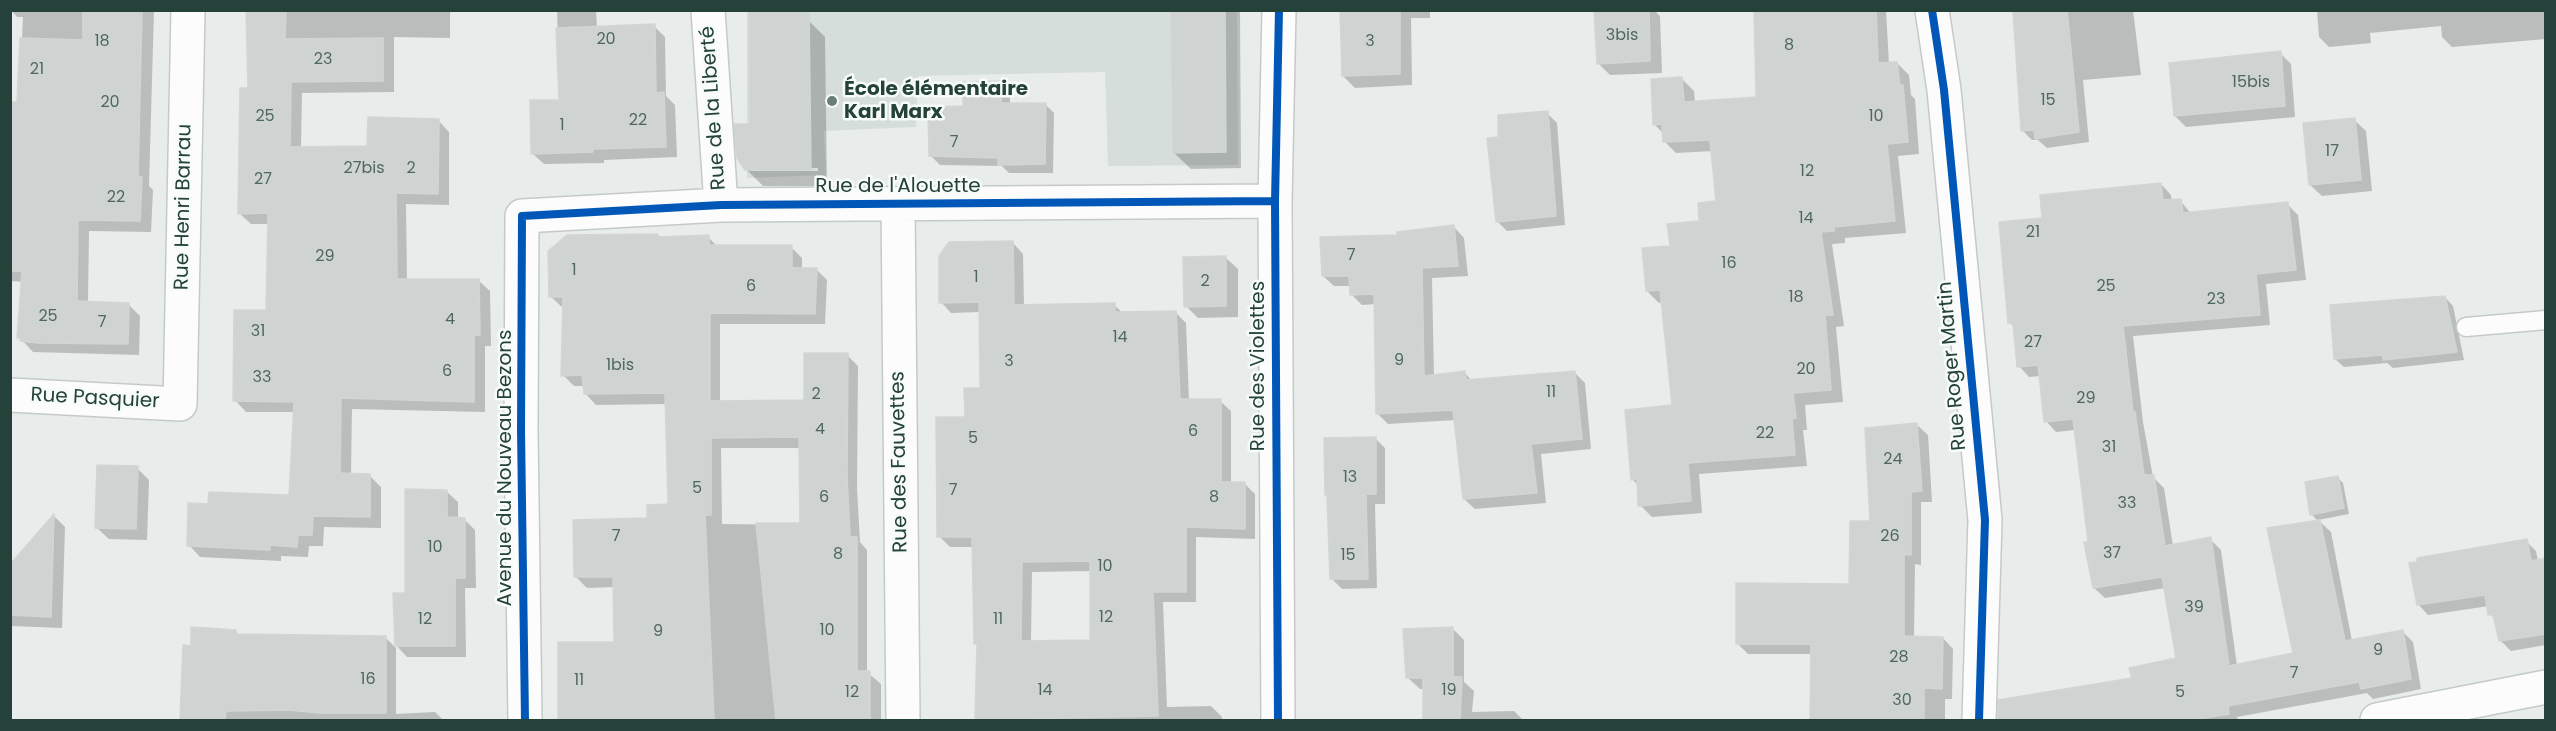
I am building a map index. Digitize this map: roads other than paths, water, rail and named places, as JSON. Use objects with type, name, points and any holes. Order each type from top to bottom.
[{"type":"street","name":"Rue Henri Barrau","points":[[180,404],[188,10]]},
{"type":"street","name":"Rue de la Liberté","points":[[708,10],[721,205]]},
{"type":"street","name":"Rue des Violettes","points":[[1278,720],[1275,201],[1279,10]]},
{"type":"street","name":"Rue Roger Martin","points":[[1932,10],[1944,90],[1984,520],[1979,720]]},
{"type":"street","name":"Rue de l'Alouette","points":[[522,216],[721,205],[1275,201]]},
{"type":"street","name":"Rue des Fauvettes","points":[[898,204],[903,720]]},
{"type":"street","name":"Avenue du Nouveau Bezons","points":[[522,216],[521,430],[525,720]]},
{"type":"street","name":"Rue Pasquier","points":[[10,395],[180,404]]},
{"type":"street","points":[[2377,720],[2546,687]]},
{"type":"lane","points":[[2466,327],[2546,320]]},
{"type":"place","name":"École élémentaire Karl Marx","points":[[832,101]]}]
